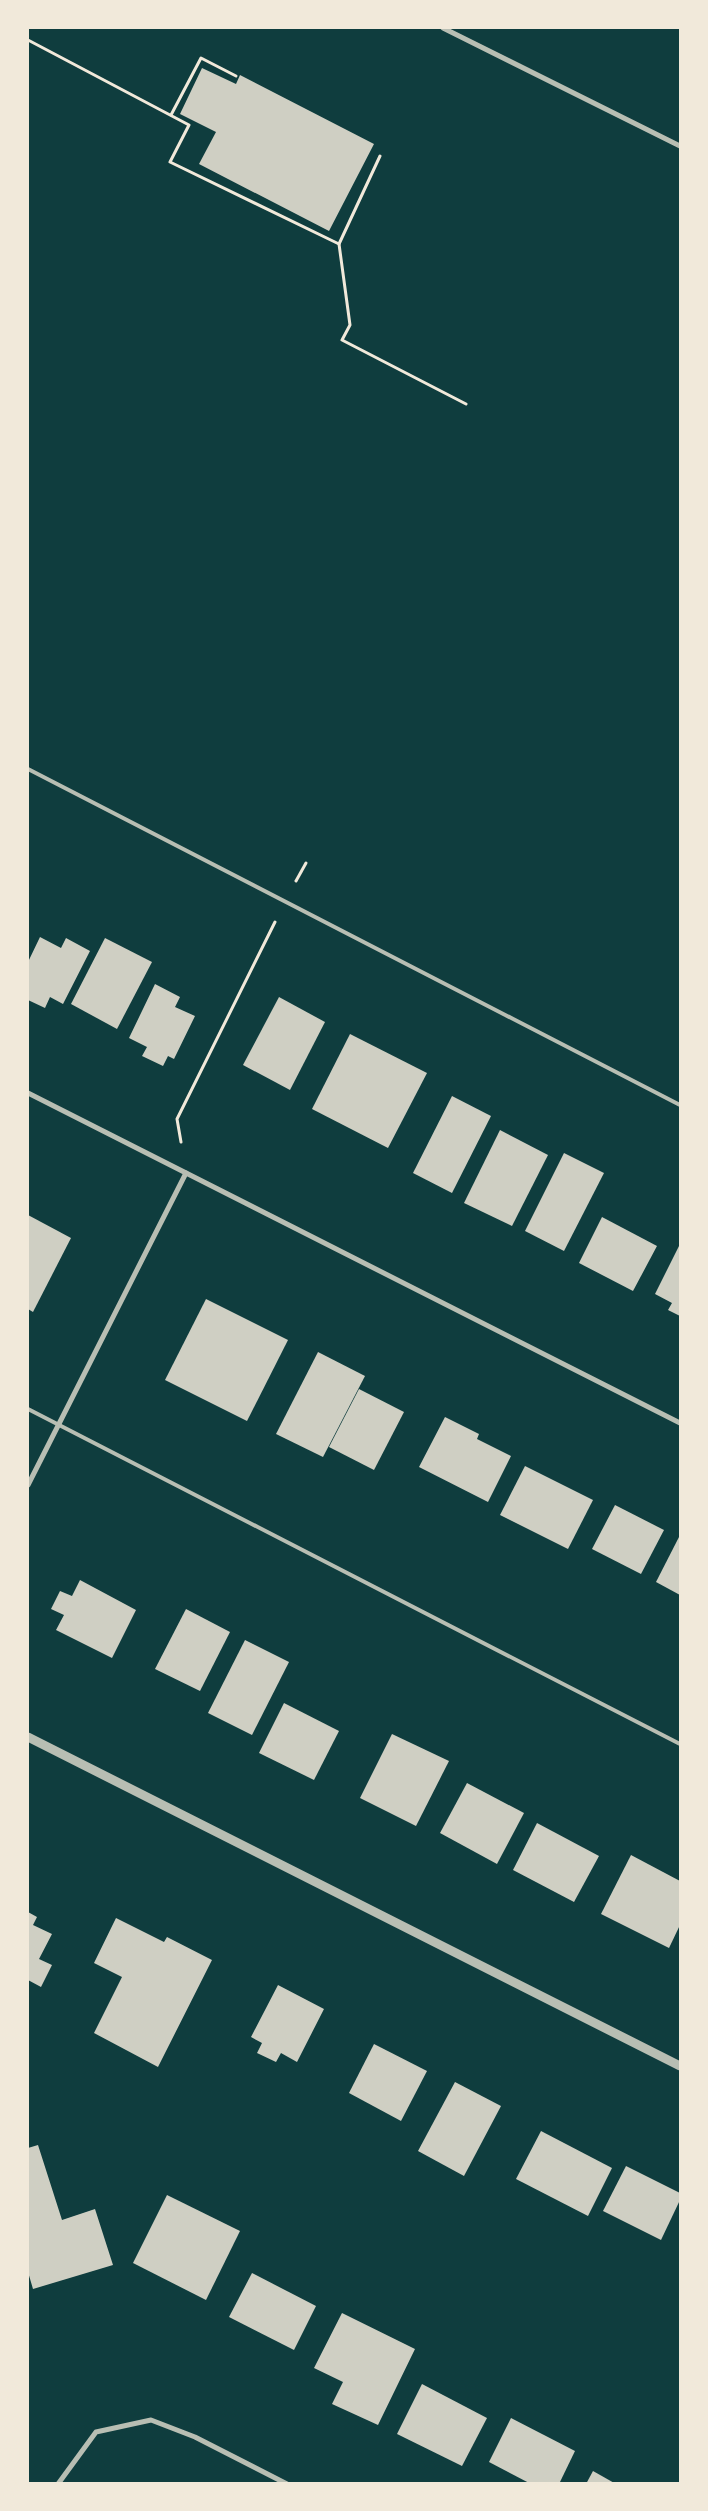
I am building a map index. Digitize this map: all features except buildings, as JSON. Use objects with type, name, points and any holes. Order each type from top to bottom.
[{"type":"street","points":[[444,28],[680,146]]},
{"type":"street","points":[[28,1093],[680,1423]]},
{"type":"street","points":[[28,1485],[186,1172]]},
{"type":"street","points":[[28,1737],[680,2066]]},
{"type":"street","points":[[58,2484],[96,2432],[151,2420],[195,2437],[287,2484]]},
{"type":"lane","points":[[28,769],[680,1104]]},
{"type":"lane","points":[[28,1410],[680,1744]]},
{"type":"path","points":[[28,40],[189,125],[170,162],[338,244]]},
{"type":"path","points":[[171,116],[201,58],[236,76]]},
{"type":"path","points":[[380,156],[338,244],[350,325],[342,340],[466,404]]},
{"type":"path","points":[[186,1172],[177,1118],[306,863]]}]
